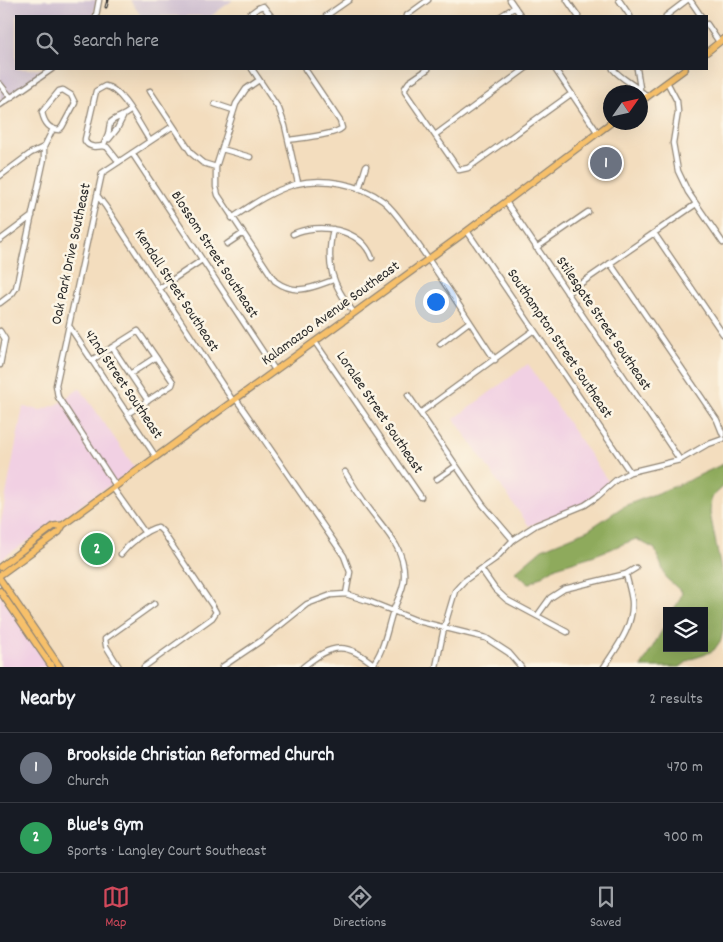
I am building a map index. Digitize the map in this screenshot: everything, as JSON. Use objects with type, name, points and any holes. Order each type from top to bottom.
[{"type":"main road","points":[[708,51],[721,41]]},
{"type":"main road","points":[[648,96],[684,70]]},
{"type":"main road","name":"Kalamazoo Avenue Southeast","points":[[0,575],[59,532],[63,525],[114,487],[467,231],[603,129]]},
{"type":"main road","name":"Kalamazoo Avenue Southeast","points":[[0,568],[54,526],[63,525]]},
{"type":"main road","points":[[47,540],[52,533],[50,530]]},
{"type":"main road","points":[[0,579],[60,667]]},
{"type":"main road","points":[[0,591],[51,665],[60,667]]},
{"type":"street","points":[[96,15],[99,0]]},
{"type":"street","points":[[327,15],[349,0]]},
{"type":"street","points":[[407,15],[428,0]]},
{"type":"street","points":[[510,0],[520,15]]},
{"type":"street","points":[[567,0],[577,15]]},
{"type":"street","points":[[619,0],[629,15]]},
{"type":"street","points":[[667,15],[688,0],[700,15]]},
{"type":"street","points":[[248,15],[263,6],[270,15]]},
{"type":"street","points":[[503,15],[515,7]]},
{"type":"street","points":[[708,25],[721,41]]},
{"type":"street","points":[[0,106],[51,70]]},
{"type":"street","points":[[253,70],[279,109],[289,140],[298,183]]},
{"type":"street","points":[[289,140],[331,134],[340,131],[342,126],[306,70]]},
{"type":"street","points":[[427,70],[409,82],[404,88],[459,170],[468,168],[572,94]]},
{"type":"street","points":[[434,135],[524,70]]},
{"type":"street","points":[[557,70],[598,133]]},
{"type":"street","points":[[614,70],[625,81],[634,85]]},
{"type":"street","points":[[637,70],[640,85]]},
{"type":"street","points":[[259,80],[246,89],[239,97],[233,110],[216,167],[216,187],[222,202],[242,234],[270,276],[282,286],[299,290],[310,289],[333,280]]},
{"type":"street","points":[[667,82],[677,102],[678,112],[673,143],[675,161],[681,179],[723,243]]},
{"type":"street","points":[[0,84],[11,98]]},
{"type":"street","points":[[130,111],[123,117],[117,129],[104,144],[94,147],[85,142],[96,91],[105,86],[110,86],[121,96],[150,141]]},
{"type":"street","points":[[63,90],[71,95],[75,103],[62,127],[59,130],[53,129],[46,124],[42,112],[59,91],[63,90]]},
{"type":"street","points":[[150,91],[192,154],[203,163],[216,167]]},
{"type":"street","points":[[214,104],[233,110]]},
{"type":"street","points":[[104,144],[110,123],[123,117]]},
{"type":"street","name":"Oak Park Drive Southeast","points":[[114,487],[57,394],[56,385],[102,174],[173,126]]},
{"type":"street","points":[[0,303],[15,291],[45,152],[44,147],[53,129]]},
{"type":"street","points":[[104,144],[119,162]]},
{"type":"street","points":[[0,176],[31,153],[44,147]]},
{"type":"street","points":[[222,149],[250,157]]},
{"type":"street","name":"Blossom Street Southeast","points":[[132,153],[275,370]]},
{"type":"street","points":[[359,189],[366,166]]},
{"type":"street","points":[[232,218],[270,193],[298,183],[329,182],[359,189],[382,200],[428,259],[495,360]]},
{"type":"street","name":"Kendall Street Southeast","points":[[97,195],[235,400],[344,556],[350,572],[346,594]]},
{"type":"street","name":"Stilesgate Street Southeast","points":[[506,202],[680,460]]},
{"type":"street","points":[[567,293],[696,204]]},
{"type":"street","points":[[536,248],[588,212]]},
{"type":"street","points":[[0,240],[32,216]]},
{"type":"street","points":[[293,234],[313,228],[333,229],[358,240],[368,249],[372,258]]},
{"type":"street","points":[[333,229],[329,253],[333,280],[342,297],[354,313]]},
{"type":"street","name":"Southampton Street Southeast","points":[[467,231],[630,472]]},
{"type":"street","points":[[654,233],[723,334]]},
{"type":"street","points":[[226,244],[242,234]]},
{"type":"street","points":[[160,288],[202,260]]},
{"type":"street","points":[[610,264],[717,420],[723,435]]},
{"type":"street","points":[[440,344],[469,322]]},
{"type":"street","name":"42nd Street Southeast","points":[[69,326],[156,457]]},
{"type":"street","points":[[420,413],[534,330]]},
{"type":"street","points":[[0,331],[5,339],[0,365]]},
{"type":"street","points":[[92,360],[138,331],[156,357],[173,384],[128,414]]},
{"type":"street","name":"Loralee Street Southeast","points":[[315,342],[421,498]]},
{"type":"street","points":[[112,347],[148,402]]},
{"type":"street","points":[[130,374],[156,357]]},
{"type":"street","points":[[408,395],[483,505],[513,540]]},
{"type":"street","points":[[436,667],[444,628],[455,591],[464,581],[495,559],[513,540],[536,525],[585,505],[598,497],[616,480],[630,472],[680,460],[706,445],[723,440]]},
{"type":"street","points":[[436,478],[456,466]]},
{"type":"street","points":[[303,667],[331,648],[340,648],[356,653],[374,666],[382,649],[404,579],[400,555],[392,538],[345,472]]},
{"type":"street","points":[[114,487],[145,533]]},
{"type":"street","points":[[121,554],[145,533],[158,527],[216,612],[212,618],[144,667]]},
{"type":"street","points":[[537,616],[550,598],[564,589],[626,574],[636,568]]},
{"type":"street","points":[[481,569],[494,589],[501,595],[567,632]]},
{"type":"street","points":[[604,667],[625,635],[630,622],[632,600],[626,574]]},
{"type":"street","points":[[222,667],[262,640],[307,604],[331,595],[346,594],[418,621],[472,634],[491,641],[509,653],[521,667]]},
{"type":"street","points":[[120,667],[106,646],[105,639],[154,604]]},
{"type":"shaded area","points":[[0,0],[97,0],[93,15],[15,15],[15,70],[47,70],[0,106]]},
{"type":"shaded area","points":[[130,0],[233,0],[212,15],[140,15]]},
{"type":"shaded area","points":[[528,364],[610,484],[574,509],[529,526],[454,419]]},
{"type":"shaded area","points":[[80,388],[135,468],[0,560],[0,526],[23,407],[41,410],[58,404]]},
{"type":"shaded area","points":[[0,594],[50,667],[0,667]]},
{"type":"green space","points":[[723,464],[723,487],[711,498],[710,513],[723,580],[723,630],[721,640],[714,650],[691,659],[680,667],[641,667],[663,629],[663,652],[708,652],[708,607],[675,607],[682,592],[666,578],[655,549],[636,539],[595,555],[556,567],[529,584],[515,572],[542,549],[588,530],[624,506],[683,483]]},
{"type":"railway","points":[[106,7],[108,0]]},
{"type":"place","name":"Brookside Christian Reformed Church","points":[[606,163]]},
{"type":"place","name":"Blue's Gym","points":[[97,549]]}]
